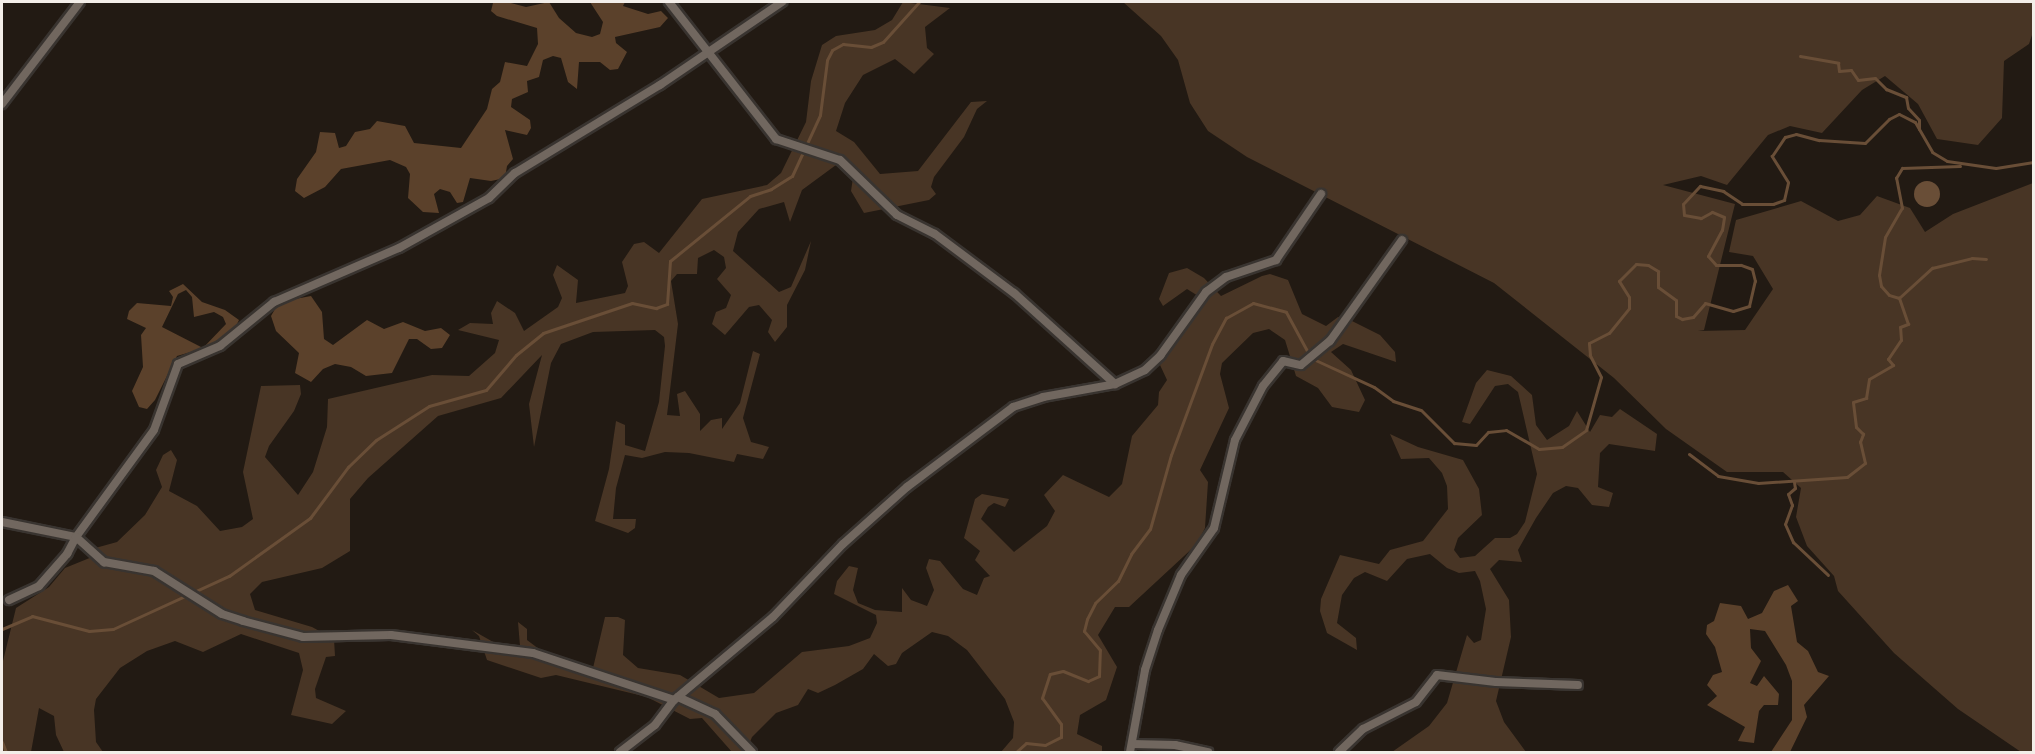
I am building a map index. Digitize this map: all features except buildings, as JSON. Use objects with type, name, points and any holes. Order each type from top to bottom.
[{"type":"street","points":[[2,104],[80,2]]},
{"type":"street","points":[[669,2],[776,139],[840,160],[897,215],[935,234],[1014,293],[1115,384]]},
{"type":"street","points":[[9,600],[39,586],[67,554],[76,537],[154,430],[178,364],[220,346],[274,302],[399,248],[489,198],[515,173],[708,52],[782,2]]},
{"type":"street","points":[[620,753],[656,725],[676,698],[773,616],[843,544],[907,487],[1013,407],[1043,397],[1115,384],[1145,370],[1160,356],[1206,292],[1226,277],[1276,260],[1321,194]]},
{"type":"street","points":[[1208,753],[1175,745],[1131,748],[1145,669],[1158,630],[1181,575],[1214,528],[1235,440],[1263,386],[1283,361],[1301,365],[1330,341],[1402,240]]},
{"type":"street","points":[[2,522],[76,537],[104,562],[154,571],[222,614],[303,637],[391,635],[533,653],[676,698],[715,714],[752,753]]},
{"type":"street","points":[[1339,753],[1364,729],[1416,702],[1437,675],[1496,682],[1578,684]]},
{"type":"shaded area","points":[[507,2],[526,7],[549,2],[559,18],[576,33],[592,37],[600,34],[603,22],[590,2],[625,2],[623,6],[648,14],[661,11],[668,18],[660,27],[615,37],[616,43],[627,52],[618,69],[610,70],[600,62],[579,62],[577,89],[568,82],[561,58],[553,56],[543,60],[539,77],[527,81],[528,92],[512,99],[511,107],[530,120],[531,128],[527,135],[505,130],[513,159],[507,166],[505,178],[491,181],[470,178],[463,202],[457,203],[450,192],[440,189],[434,194],[439,213],[423,212],[408,198],[410,174],[406,167],[390,160],[341,169],[325,187],[304,198],[295,191],[297,179],[316,152],[320,132],[335,133],[339,148],[346,146],[355,132],[370,129],[377,121],[405,126],[414,143],[461,148],[487,109],[492,89],[500,82],[505,62],[527,66],[538,44],[537,28],[497,16],[491,11],[493,3]]},
{"type":"shaded area","points":[[903,2],[950,8],[925,27],[927,48],[934,54],[914,74],[895,59],[863,75],[845,103],[836,131],[854,142],[880,174],[918,171],[971,102],[987,101],[977,109],[964,137],[934,177],[931,187],[936,194],[929,200],[864,213],[851,191],[854,171],[836,165],[802,190],[790,222],[784,202],[759,209],[738,232],[733,251],[779,292],[791,287],[811,241],[805,270],[787,305],[787,327],[775,342],[768,332],[772,320],[759,305],[749,307],[725,335],[712,324],[716,312],[726,308],[731,295],[717,279],[726,268],[724,257],[714,250],[698,258],[697,274],[677,274],[671,281],[678,324],[667,415],[680,416],[677,394],[685,391],[700,414],[700,431],[711,420],[722,418],[722,429],[740,403],[753,351],[760,354],[743,418],[751,442],[769,447],[763,459],[737,454],[734,462],[689,453],[665,452],[642,458],[625,455],[616,488],[613,519],[636,519],[635,528],[628,533],[595,521],[609,469],[616,421],[625,425],[625,445],[645,451],[659,402],[664,337],[655,330],[593,332],[561,344],[551,363],[534,447],[529,404],[542,355],[501,398],[438,416],[368,478],[350,499],[350,551],[322,568],[262,582],[250,594],[255,610],[312,627],[334,639],[335,656],[326,657],[315,689],[316,698],[346,711],[332,724],[291,715],[303,670],[299,653],[241,634],[203,652],[175,641],[147,651],[120,668],[96,699],[94,710],[96,742],[103,752],[64,752],[56,735],[54,716],[39,708],[31,752],[2,752],[2,665],[16,608],[49,587],[65,568],[92,557],[88,550],[117,542],[145,515],[162,487],[156,470],[163,455],[171,450],[177,460],[169,491],[197,506],[220,531],[242,527],[253,519],[243,472],[261,386],[300,385],[301,394],[294,411],[269,446],[265,457],[298,495],[313,472],[327,427],[328,399],[432,375],[469,376],[495,353],[499,340],[458,330],[470,323],[493,324],[491,313],[497,301],[515,313],[524,331],[558,307],[562,298],[553,275],[557,265],[578,280],[576,303],[625,293],[628,286],[622,262],[634,244],[644,242],[659,253],[702,199],[767,185],[781,173],[806,122],[811,81],[822,45],[836,36],[875,30],[892,20]]},
{"type":"shaded area","points":[[1123,2],[2033,2],[2033,32],[2029,44],[2004,61],[2002,118],[1978,145],[1937,139],[1918,104],[1885,76],[1862,90],[1822,133],[1790,126],[1768,135],[1727,185],[1701,176],[1663,185],[1735,204],[1704,330],[1698,331],[1745,330],[1773,289],[1753,256],[1729,252],[1736,220],[1801,201],[1838,221],[1860,215],[1877,196],[1910,208],[1925,232],[1953,214],[2033,183],[2033,752],[2021,752],[1958,709],[1894,653],[1838,591],[1834,576],[1807,546],[1796,517],[1801,488],[1783,472],[1727,472],[1666,429],[1614,378],[1494,283],[1247,157],[1208,131],[1190,103],[1178,60],[1161,36]]},
{"type":"shaded area","points":[[1927,181],[1936,185],[1940,194],[1936,203],[1927,207],[1918,203],[1914,194],[1918,185]]},
{"type":"shaded area","points":[[1187,268],[1204,278],[1221,296],[1270,274],[1288,280],[1302,314],[1326,326],[1338,317],[1350,320],[1380,335],[1395,352],[1396,362],[1343,344],[1331,352],[1351,370],[1365,400],[1359,412],[1332,407],[1318,388],[1296,376],[1285,340],[1269,329],[1253,333],[1222,363],[1220,374],[1229,408],[1200,470],[1208,482],[1205,528],[1197,544],[1129,607],[1115,607],[1098,635],[1117,667],[1106,700],[1080,715],[1077,734],[1102,746],[1102,752],[1001,752],[1013,738],[1014,722],[1005,699],[967,650],[948,636],[932,632],[902,653],[896,664],[888,666],[874,654],[863,669],[835,685],[818,693],[808,689],[798,705],[776,713],[752,737],[746,752],[732,752],[702,718],[690,719],[647,697],[556,675],[541,678],[487,660],[479,636],[472,630],[495,643],[520,646],[518,622],[527,629],[527,640],[543,652],[593,668],[605,617],[618,617],[625,620],[623,655],[638,668],[680,675],[719,698],[754,693],[802,652],[849,646],[870,638],[877,623],[876,615],[834,594],[837,581],[849,566],[858,568],[853,590],[858,603],[875,610],[902,612],[902,588],[911,600],[927,606],[934,590],[926,568],[929,559],[940,561],[963,589],[977,595],[984,578],[990,576],[975,560],[980,551],[964,538],[975,499],[982,494],[1009,499],[1005,507],[994,503],[988,507],[981,519],[1014,552],[1047,526],[1055,511],[1044,495],[1063,475],[1109,497],[1122,484],[1132,436],[1158,405],[1159,392],[1167,380],[1160,365],[1203,299],[1187,289],[1163,306],[1159,299],[1169,273]]},
{"type":"shaded area","points":[[183,284],[202,302],[225,310],[239,320],[235,328],[208,347],[177,356],[155,400],[147,409],[139,407],[132,391],[143,367],[141,335],[146,328],[127,319],[129,311],[137,303],[171,306],[173,297],[169,291]],"holes":[[[186,290],[192,297],[194,317],[214,312],[223,317],[226,324],[203,348],[162,327],[178,294]]]},
{"type":"shaded area","points":[[311,296],[322,312],[324,339],[333,345],[367,320],[384,329],[403,322],[425,331],[441,328],[450,335],[442,348],[431,349],[417,339],[409,339],[392,373],[366,376],[351,367],[335,364],[323,369],[311,382],[295,373],[299,353],[276,331],[271,316],[279,302]]},
{"type":"shaded area","points":[[1487,370],[1511,376],[1532,395],[1536,425],[1547,440],[1569,426],[1577,411],[1590,432],[1600,415],[1612,417],[1620,409],[1657,434],[1655,451],[1609,444],[1600,453],[1598,487],[1613,493],[1609,507],[1592,505],[1578,488],[1566,486],[1553,493],[1536,518],[1518,550],[1522,562],[1499,560],[1490,569],[1509,600],[1511,637],[1496,701],[1504,722],[1526,752],[1392,752],[1429,726],[1447,703],[1467,635],[1474,643],[1481,640],[1486,609],[1480,581],[1475,571],[1459,573],[1447,568],[1430,554],[1407,559],[1387,581],[1365,572],[1354,578],[1342,595],[1337,623],[1356,638],[1357,650],[1327,633],[1320,611],[1321,599],[1340,555],[1379,564],[1390,550],[1423,541],[1448,509],[1447,486],[1442,473],[1429,458],[1401,459],[1390,434],[1418,447],[1463,460],[1479,489],[1482,515],[1458,538],[1454,550],[1460,558],[1475,556],[1495,538],[1510,538],[1517,534],[1525,522],[1537,474],[1518,392],[1508,384],[1495,386],[1470,424],[1462,422],[1476,383]]},
{"type":"shaded area","points":[[1788,585],[1798,601],[1791,606],[1797,642],[1808,651],[1818,672],[1829,676],[1804,705],[1807,717],[1790,752],[1771,752],[1792,720],[1792,681],[1786,665],[1765,631],[1750,629],[1751,648],[1761,661],[1750,683],[1757,686],[1764,676],[1779,694],[1778,705],[1764,705],[1759,711],[1754,743],[1738,741],[1745,727],[1707,705],[1717,696],[1707,685],[1713,675],[1722,672],[1715,647],[1706,634],[1707,625],[1714,621],[1720,603],[1741,606],[1748,619],[1762,613],[1774,591]]},
{"type":"waterway","points":[[2,629],[32,616],[89,631],[113,629],[229,576],[310,518],[348,467],[376,440],[429,406],[486,390],[516,355],[543,333],[632,303],[656,308],[667,304],[670,261],[750,196],[771,189],[792,176],[820,115],[827,60],[832,50],[843,44],[871,47],[883,42],[919,2]]},
{"type":"waterway","points":[[1800,56],[1838,63],[1839,71],[1851,70],[1858,80],[1875,78],[1886,89],[1906,97],[1908,108],[1919,120],[1919,129]]},
{"type":"waterway","points":[[1016,752],[1026,743],[1045,745],[1061,737],[1061,724],[1042,698],[1050,674],[1063,671],[1088,681],[1099,676],[1100,650],[1084,631],[1087,619],[1095,603],[1118,581],[1131,554],[1150,529],[1171,455],[1212,344],[1226,318],[1253,303],[1286,312],[1311,358],[1374,387],[1393,401],[1421,410],[1454,443],[1476,445],[1488,432],[1506,430],[1539,449],[1562,447],[1586,430],[1601,377],[1590,355],[1589,343],[1609,333],[1629,308],[1629,297],[1619,281],[1636,264],[1648,265],[1658,271],[1658,287],[1676,300],[1676,316],[1682,319],[1693,317],[1705,303],[1733,311],[1749,306],[1755,281],[1752,269],[1741,265],[1716,265],[1708,256],[1722,230],[1724,217],[1712,212],[1701,218],[1684,215],[1683,204],[1700,186],[1723,191],[1742,204],[1773,204],[1784,200],[1788,182],[1772,156],[1785,137],[1796,134],[1819,140],[1865,143],[1889,119],[1899,114],[1915,122],[1932,152],[1947,161],[1996,168],[2034,162]]},
{"type":"waterway","points":[[1689,454],[1718,476],[1758,483],[1847,477],[1865,463],[1860,442],[1863,434],[1856,427],[1853,402],[1866,398],[1869,379],[1893,365],[1888,359],[1901,340],[1900,327],[1908,324],[1899,298],[1889,295],[1881,286],[1879,275],[1885,237],[1902,208],[1896,178],[1902,168],[1960,166]]},
{"type":"waterway","points":[[1899,298],[1932,268],[1972,258],[1986,259]]},
{"type":"waterway","points":[[1794,482],[1795,488],[1788,494],[1792,505],[1785,524],[1793,542],[1828,575]]},
{"type":"waterway","points":[[2,742],[6,752]]}]
